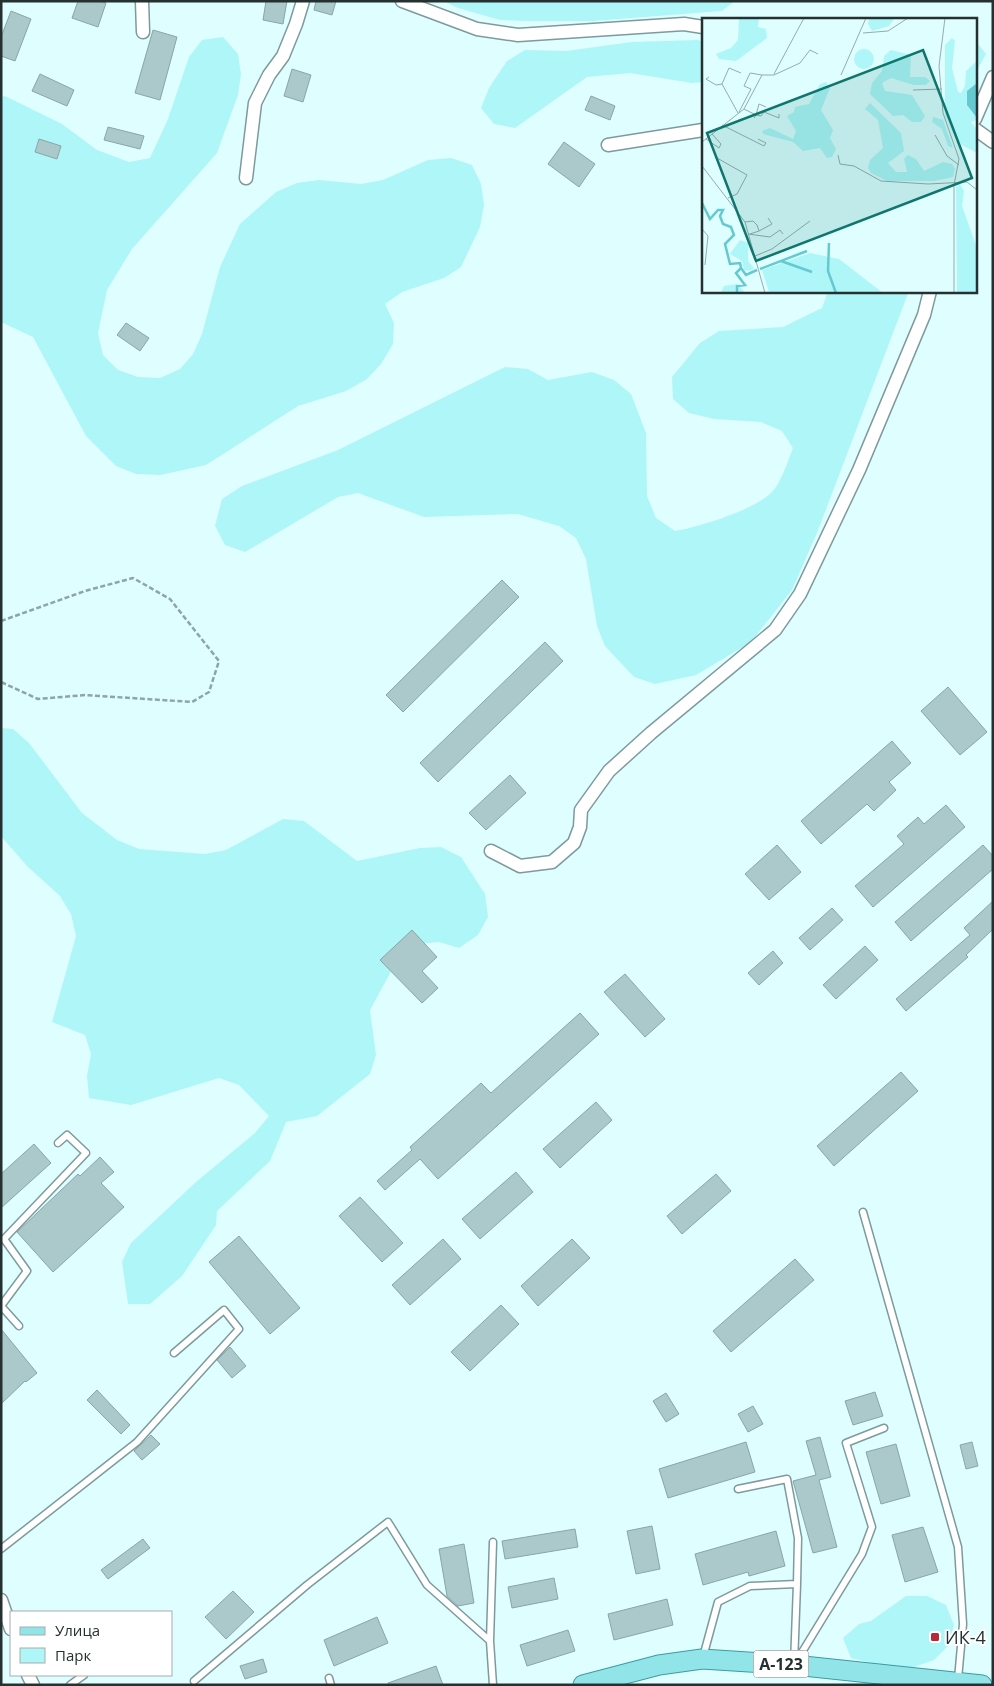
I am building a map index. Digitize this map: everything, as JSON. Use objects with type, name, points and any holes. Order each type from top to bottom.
[{"type":"main road","name":"А-123","points":[[583,1685],[658,1665],[702,1659],[794,1665],[982,1685]]},
{"type":"street","points":[[142,1],[142,32]]},
{"type":"street","points":[[246,178],[255,103],[269,74],[283,56],[303,1]]},
{"type":"street","points":[[402,1],[477,29],[518,35],[684,24],[702,27]]},
{"type":"street","points":[[976,117],[993,77]]},
{"type":"street","points":[[608,145],[702,130]]},
{"type":"street","points":[[976,130],[993,142]]},
{"type":"street","points":[[491,851],[520,866],[552,862],[574,843],[580,828],[581,810],[609,771],[651,733],[775,630],[800,594],[859,470],[924,315],[930,292]]},
{"type":"street","points":[[1,1600],[10,1626]]},
{"type":"lane","points":[[19,1326],[1,1306],[28,1271],[4,1239],[86,1153],[67,1135],[58,1143]]},
{"type":"lane","points":[[863,1212],[958,1547],[963,1624],[958,1682]]},
{"type":"lane","points":[[1,1548],[137,1442],[239,1329],[224,1310],[174,1353]]},
{"type":"lane","points":[[794,1665],[862,1554],[872,1527],[846,1443],[884,1428]]},
{"type":"lane","points":[[738,1489],[787,1478],[798,1538],[794,1665]]},
{"type":"lane","points":[[194,1681],[307,1585],[388,1522],[427,1585],[490,1641]]},
{"type":"lane","points":[[493,1542],[490,1641],[493,1685]]},
{"type":"lane","points":[[702,1659],[718,1602],[750,1586],[797,1584]]},
{"type":"lane","points":[[70,1685],[83,1676]]},
{"type":"path","points":[[1,621],[85,591],[133,578],[170,599],[220,662],[209,692],[192,702],[85,695],[38,699],[1,682]]},
{"type":"green space","points":[[443,1],[735,1],[722,11],[593,21],[524,21],[500,20],[458,8]]},
{"type":"green space","points":[[223,37],[238,54],[241,74],[238,95],[217,153],[132,249],[107,290],[98,333],[103,355],[118,370],[138,377],[160,378],[180,369],[193,354],[202,334],[220,267],[240,224],[276,192],[297,183],[319,180],[361,184],[383,180],[428,160],[451,158],[472,165],[481,184],[484,205],[480,227],[461,267],[444,278],[402,292],[385,304],[394,323],[393,344],[381,364],[367,379],[346,391],[298,406],[206,465],[160,475],[136,474],[116,466],[86,436],[33,337],[1,322],[1,97],[5,96],[62,124],[97,150],[129,162],[150,158],[168,119],[189,57],[202,40]]},
{"type":"green space","points":[[698,40],[702,42],[702,82],[692,83],[630,73],[587,77],[515,128],[494,124],[481,108],[489,88],[507,61],[525,50],[566,51],[632,42]]},
{"type":"green space","points":[[976,41],[986,54],[976,72]]},
{"type":"green space","points":[[828,292],[909,292],[817,533],[792,590],[751,642],[696,675],[655,684],[634,677],[605,646],[597,626],[586,559],[576,538],[559,526],[518,514],[424,517],[358,493],[338,497],[245,552],[225,545],[215,526],[222,499],[242,486],[338,450],[505,367],[528,369],[548,380],[592,372],[614,380],[631,394],[646,433],[647,496],[656,518],[675,531],[730,515],[745,509],[769,495],[779,483],[793,448],[782,431],[761,422],[714,419],[689,413],[673,399],[672,377],[700,343],[719,331],[783,327],[822,308]]},
{"type":"green space","points":[[1,728],[13,729],[29,743],[82,813],[117,840],[139,849],[205,854],[226,850],[283,819],[304,821],[357,861],[420,848],[441,847],[461,857],[485,894],[488,917],[478,935],[459,948],[439,942],[418,944],[400,955],[370,1010],[376,1055],[370,1074],[317,1116],[286,1122],[270,1161],[217,1211],[216,1225],[182,1276],[150,1304],[128,1304],[122,1262],[131,1243],[196,1182],[255,1133],[269,1116],[239,1085],[219,1078],[131,1105],[89,1098],[87,1076],[91,1054],[85,1035],[52,1022],[76,936],[71,914],[60,896],[27,866],[1,836]]},
{"type":"green space","points":[[906,1596],[927,1596],[946,1605],[954,1625],[948,1646],[934,1660],[914,1667],[893,1668],[851,1658],[843,1638],[859,1624],[871,1621]]},
{"type":"building","points":[[78,1],[100,1],[106,3],[98,27],[72,18]]},
{"type":"building","points":[[266,1],[287,1],[283,24],[263,20]]},
{"type":"building","points":[[316,1],[336,1],[332,15],[314,10]]},
{"type":"building","points":[[11,11],[31,19],[15,61],[1,56],[1,37]]},
{"type":"building","points":[[153,30],[177,37],[160,100],[135,93]]},
{"type":"building","points":[[292,69],[311,75],[303,102],[284,96]]},
{"type":"building","points":[[40,74],[74,90],[67,106],[32,91]]},
{"type":"building","points":[[591,96],[615,106],[610,120],[585,110]]},
{"type":"building","points":[[108,127],[144,136],[140,149],[104,140]]},
{"type":"building","points":[[39,139],[61,146],[57,159],[35,152]]},
{"type":"building","points":[[564,142],[595,164],[579,187],[548,164]]},
{"type":"building","points":[[126,323],[149,338],[140,351],[117,335]]},
{"type":"building","points":[[502,580],[519,597],[403,712],[386,695]]},
{"type":"building","points":[[545,642],[563,661],[438,782],[420,763]]},
{"type":"building","points":[[948,687],[987,732],[960,755],[921,711]]},
{"type":"building","points":[[892,741],[911,763],[889,782],[896,790],[874,811],[867,804],[821,844],[801,821]]},
{"type":"building","points":[[510,775],[526,793],[486,830],[469,813]]},
{"type":"building","points":[[946,805],[965,827],[873,907],[855,886],[904,844],[897,836],[918,817],[924,824]]},
{"type":"building","points":[[777,845],[801,872],[769,900],[745,874]]},
{"type":"building","points":[[983,845],[993,856],[993,869],[911,941],[895,922]]},
{"type":"building","points":[[993,901],[993,929],[966,955],[968,957],[906,1011],[896,999],[970,935],[964,928]]},
{"type":"building","points":[[832,908],[843,920],[810,950],[799,938]]},
{"type":"building","points":[[412,930],[437,957],[422,971],[438,988],[422,1003],[380,960]]},
{"type":"building","points":[[865,946],[878,960],[836,999],[823,985]]},
{"type":"building","points":[[773,951],[783,963],[759,985],[748,973]]},
{"type":"building","points":[[625,974],[665,1019],[645,1037],[604,992]]},
{"type":"building","points":[[580,1013],[599,1034],[438,1179],[420,1159],[385,1190],[377,1181],[412,1150],[410,1147],[481,1083],[491,1093]]},
{"type":"building","points":[[901,1072],[918,1091],[834,1166],[817,1146]]},
{"type":"building","points":[[596,1102],[612,1120],[560,1168],[543,1149]]},
{"type":"building","points":[[34,1144],[51,1163],[1,1208],[1,1174]]},
{"type":"building","points":[[100,1157],[114,1172],[101,1183],[124,1207],[53,1272],[17,1232],[78,1174],[80,1176]]},
{"type":"building","points":[[516,1172],[533,1192],[480,1239],[462,1219]]},
{"type":"building","points":[[716,1174],[731,1191],[682,1234],[667,1216]]},
{"type":"building","points":[[360,1197],[403,1243],[382,1262],[339,1216]]},
{"type":"building","points":[[239,1236],[300,1308],[270,1334],[209,1262]]},
{"type":"building","points":[[443,1239],[461,1259],[410,1305],[392,1285]]},
{"type":"building","points":[[572,1239],[590,1258],[538,1306],[521,1286]]},
{"type":"building","points":[[795,1259],[814,1280],[731,1352],[713,1331]]},
{"type":"building","points":[[501,1305],[519,1324],[470,1371],[451,1352]]},
{"type":"building","points":[[1,1329],[37,1373],[25,1381],[1,1404]]},
{"type":"building","points":[[230,1347],[246,1366],[232,1378],[217,1360]]},
{"type":"building","points":[[97,1390],[130,1425],[121,1434],[87,1400]]},
{"type":"building","points":[[875,1392],[883,1416],[853,1425],[845,1401]]},
{"type":"building","points":[[666,1393],[679,1414],[666,1422],[653,1401]]},
{"type":"building","points":[[753,1406],[763,1424],[748,1432],[738,1414]]},
{"type":"building","points":[[151,1435],[160,1444],[142,1460],[134,1451]]},
{"type":"building","points":[[820,1437],[831,1477],[819,1480],[837,1547],[813,1553],[793,1481],[816,1475],[806,1441]]},
{"type":"building","points":[[746,1442],[755,1472],[668,1498],[659,1469]]},
{"type":"building","points":[[972,1442],[978,1466],[966,1469],[960,1445]]},
{"type":"building","points":[[896,1444],[910,1496],[881,1504],[866,1452]]},
{"type":"building","points":[[652,1526],[660,1569],[636,1574],[627,1531]]},
{"type":"building","points":[[923,1527],[938,1572],[905,1582],[892,1535]]},
{"type":"building","points":[[575,1529],[578,1547],[505,1559],[502,1541]]},
{"type":"building","points":[[776,1531],[785,1566],[749,1576],[748,1572],[703,1585],[695,1554]]},
{"type":"building","points":[[143,1539],[150,1548],[108,1579],[101,1570]]},
{"type":"building","points":[[464,1544],[474,1603],[458,1606],[447,1596],[439,1549]]},
{"type":"building","points":[[554,1578],[558,1599],[512,1608],[508,1587]]},
{"type":"building","points":[[233,1591],[254,1612],[226,1639],[205,1617]]},
{"type":"building","points":[[667,1599],[673,1625],[614,1640],[608,1614]]},
{"type":"building","points":[[377,1617],[388,1643],[334,1666],[324,1640]]},
{"type":"building","points":[[568,1630],[575,1651],[527,1666],[520,1645]]},
{"type":"building","points":[[263,1659],[267,1672],[245,1679],[240,1666]]},
{"type":"building","points":[[436,1666],[443,1685],[388,1685],[388,1683]]},
{"type":"place","name":"ИК-4","points":[[935,1637]]}]
